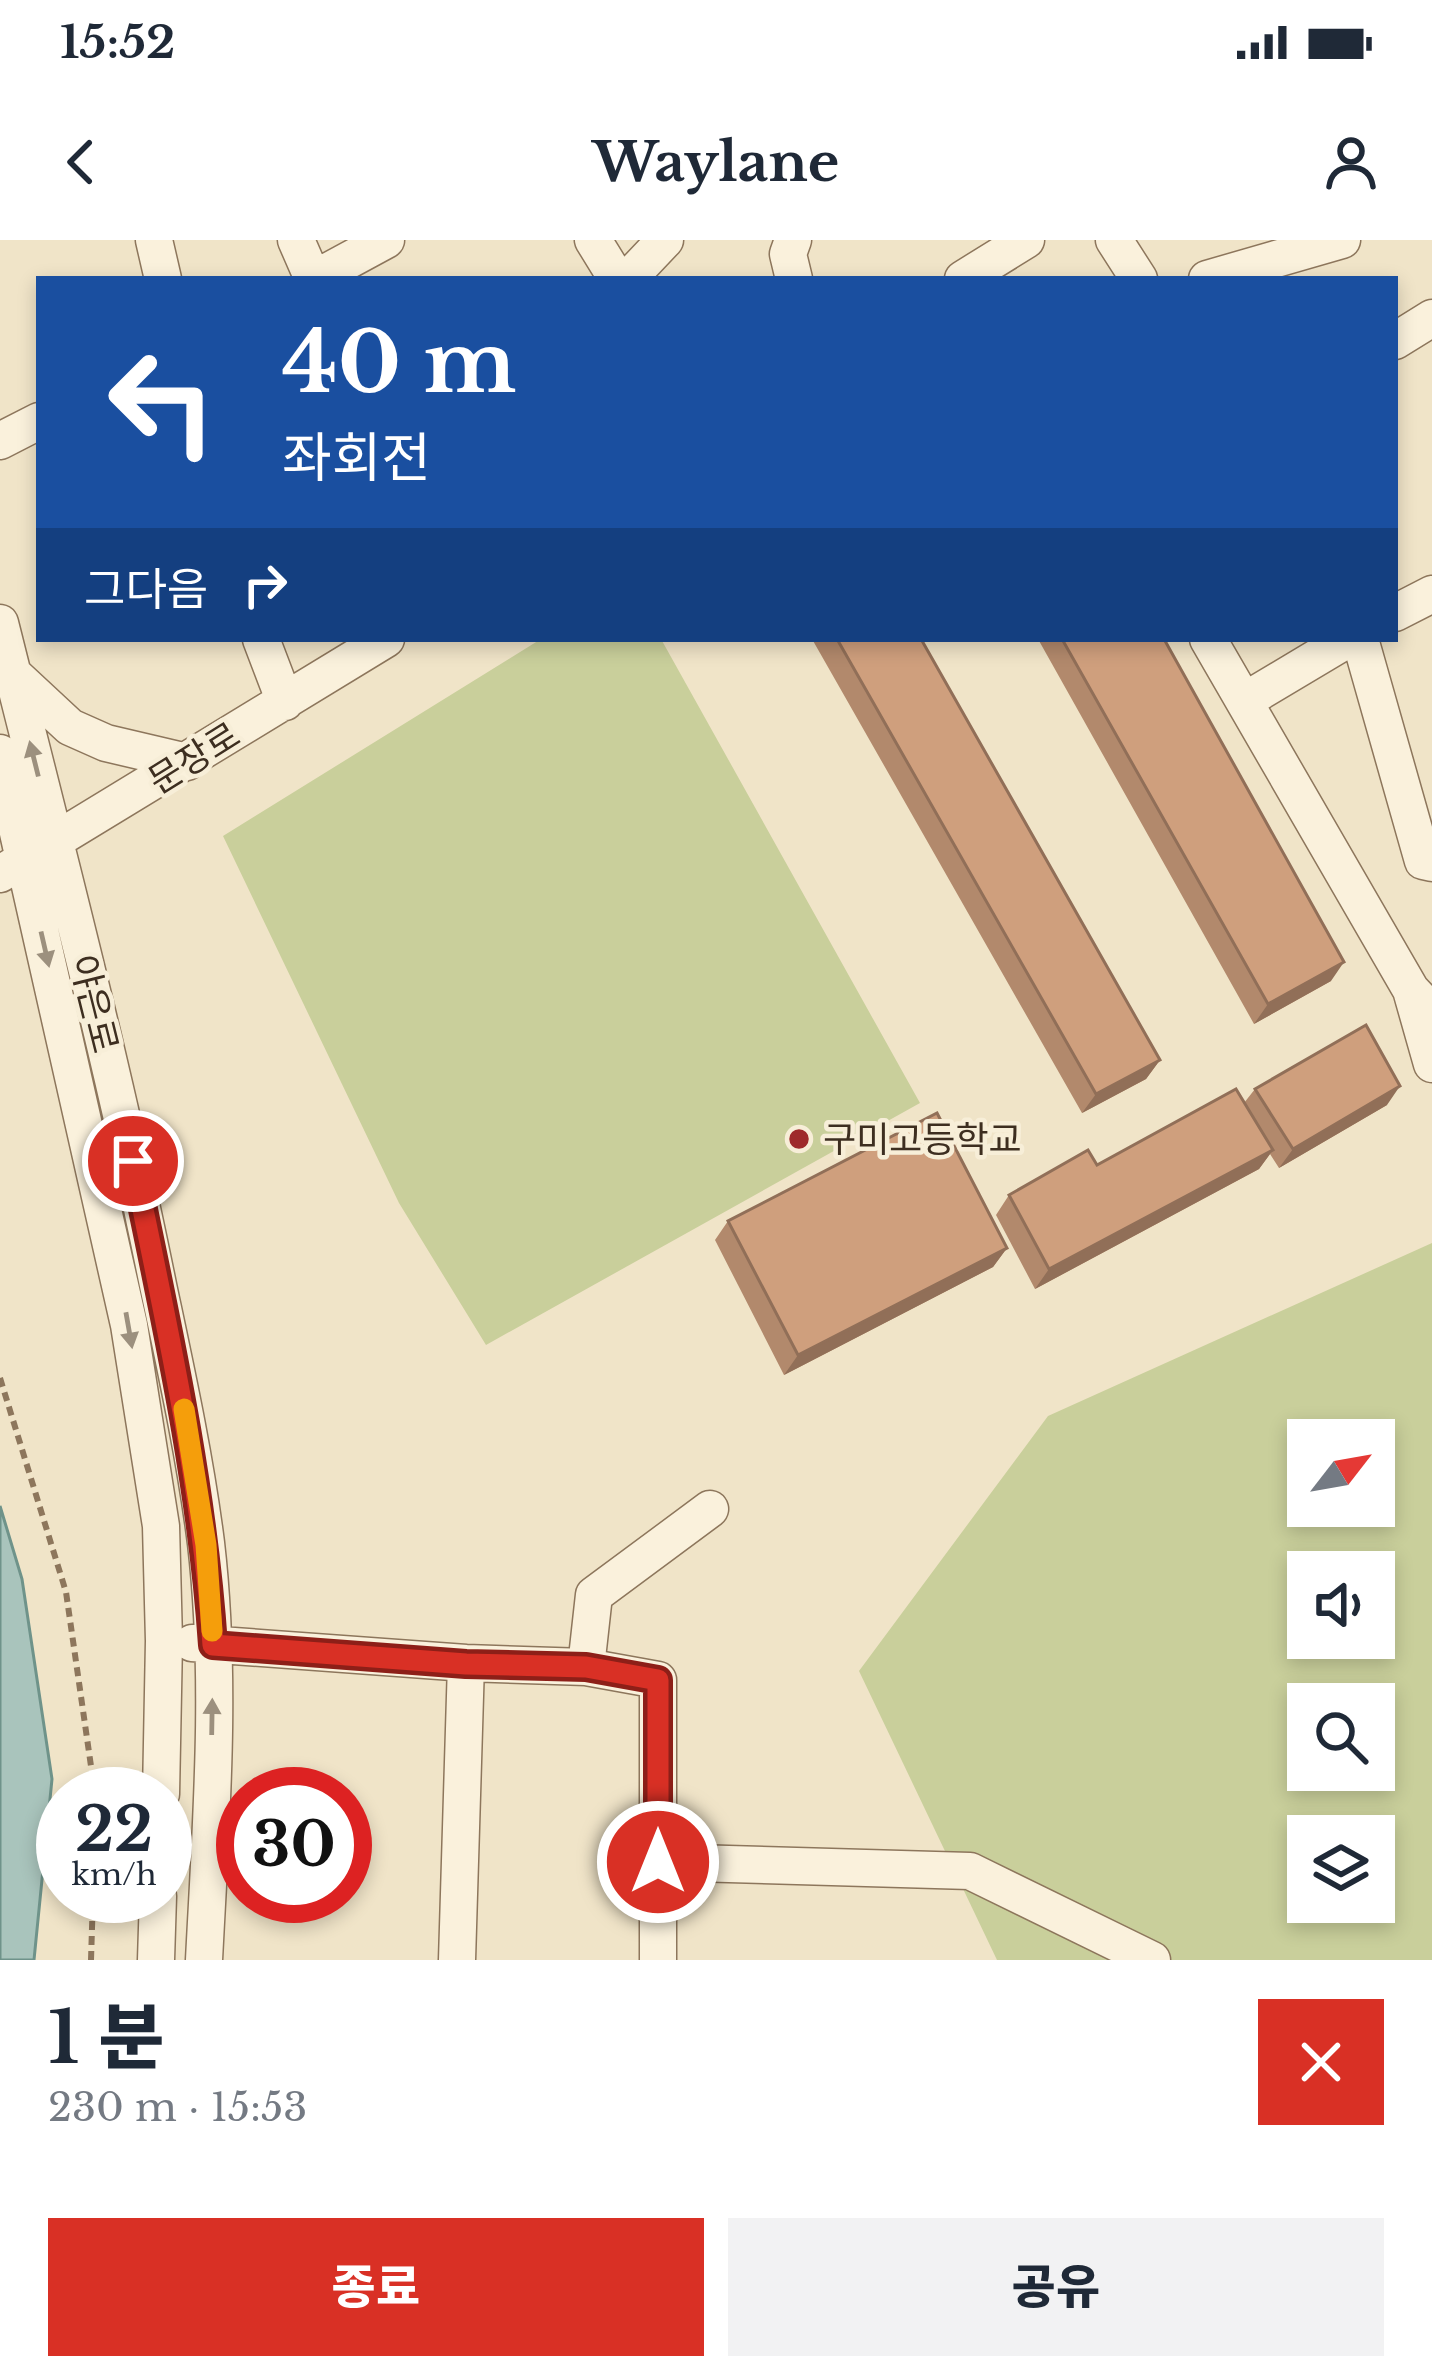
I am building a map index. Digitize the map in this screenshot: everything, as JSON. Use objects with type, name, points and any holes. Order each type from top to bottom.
[{"type":"street","points":[[154,240],[162,276]]},
{"type":"street","points":[[296,240],[313,276]]},
{"type":"street","points":[[320,276],[386,240]]},
{"type":"street","points":[[593,240],[614,276]]},
{"type":"street","points":[[631,276],[665,240]]},
{"type":"street","points":[[793,240],[788,254],[793,276]]},
{"type":"street","points":[[977,275],[1026,240]]},
{"type":"street","points":[[1114,240],[1137,276]]},
{"type":"street","points":[[1217,276],[1342,240]]},
{"type":"street","points":[[1409,344],[1432,318]]},
{"type":"street","points":[[0,441],[36,423]]},
{"type":"street","points":[[1398,612],[1432,594]]},
{"type":"street","name":"야은로","points":[[0,623],[12,673],[27,860],[133,1161],[206,1545],[213,1645],[204,1960]]},
{"type":"street","points":[[262,642],[285,702]]},
{"type":"street","name":"문장로","points":[[27,860],[381,642]]},
{"type":"street","points":[[1210,642],[1422,1001],[1432,1064]]},
{"type":"street","points":[[1246,700],[1343,642]]},
{"type":"street","points":[[1361,642],[1423,861],[1432,863]]},
{"type":"street","points":[[12,673],[70,727],[106,742],[188,762]]},
{"type":"street","name":"야은로","points":[[0,753],[129,1325],[161,1526],[162,1767]]},
{"type":"street","points":[[586,1667],[594,1595],[710,1509]]},
{"type":"street","points":[[164,1641],[466,1664],[586,1667],[658,1680],[658,1960]]},
{"type":"street","points":[[457,1960],[466,1664]]},
{"type":"street","points":[[658,1862],[970,1870],[1152,1960]]},
{"type":"street","points":[[157,1960],[158,1923]]},
{"type":"path","points":[[0,1378],[67,1592],[91,1767]]},
{"type":"path","points":[[91,1960],[92,1923]]},
{"type":"green space","points":[[536,642],[663,642],[920,1103],[486,1345],[399,1203],[223,836]]},
{"type":"green space","points":[[1432,1243],[1432,1960],[997,1960],[859,1671],[1048,1416]]},
{"type":"water","points":[[0,1506],[22,1579],[50,1767],[36,1767],[34,1960],[0,1960]]},
{"type":"building","name":"구미고등학교","points":[[839,642],[923,642],[1160,1060],[1096,1094]]},
{"type":"building","points":[[1064,642],[1166,642],[1344,962],[1268,1004]]},
{"type":"building","points":[[1366,1025],[1400,1086],[1293,1149],[1255,1089]]},
{"type":"building","points":[[1236,1089],[1273,1150],[1049,1269],[1009,1195],[1088,1150],[1097,1165]]},
{"type":"building","points":[[937,1113],[1007,1248],[798,1355],[728,1221]]},
{"type":"slow traffic","points":[[184,1409],[206,1545],[212,1631]]},
{"type":"place","name":"구미고등학교","points":[[799,1139]]},
{"type":"route","points":[[133,1161],[187,1426],[206,1545],[213,1645],[466,1664],[586,1667],[658,1680],[658,1862]]}]
